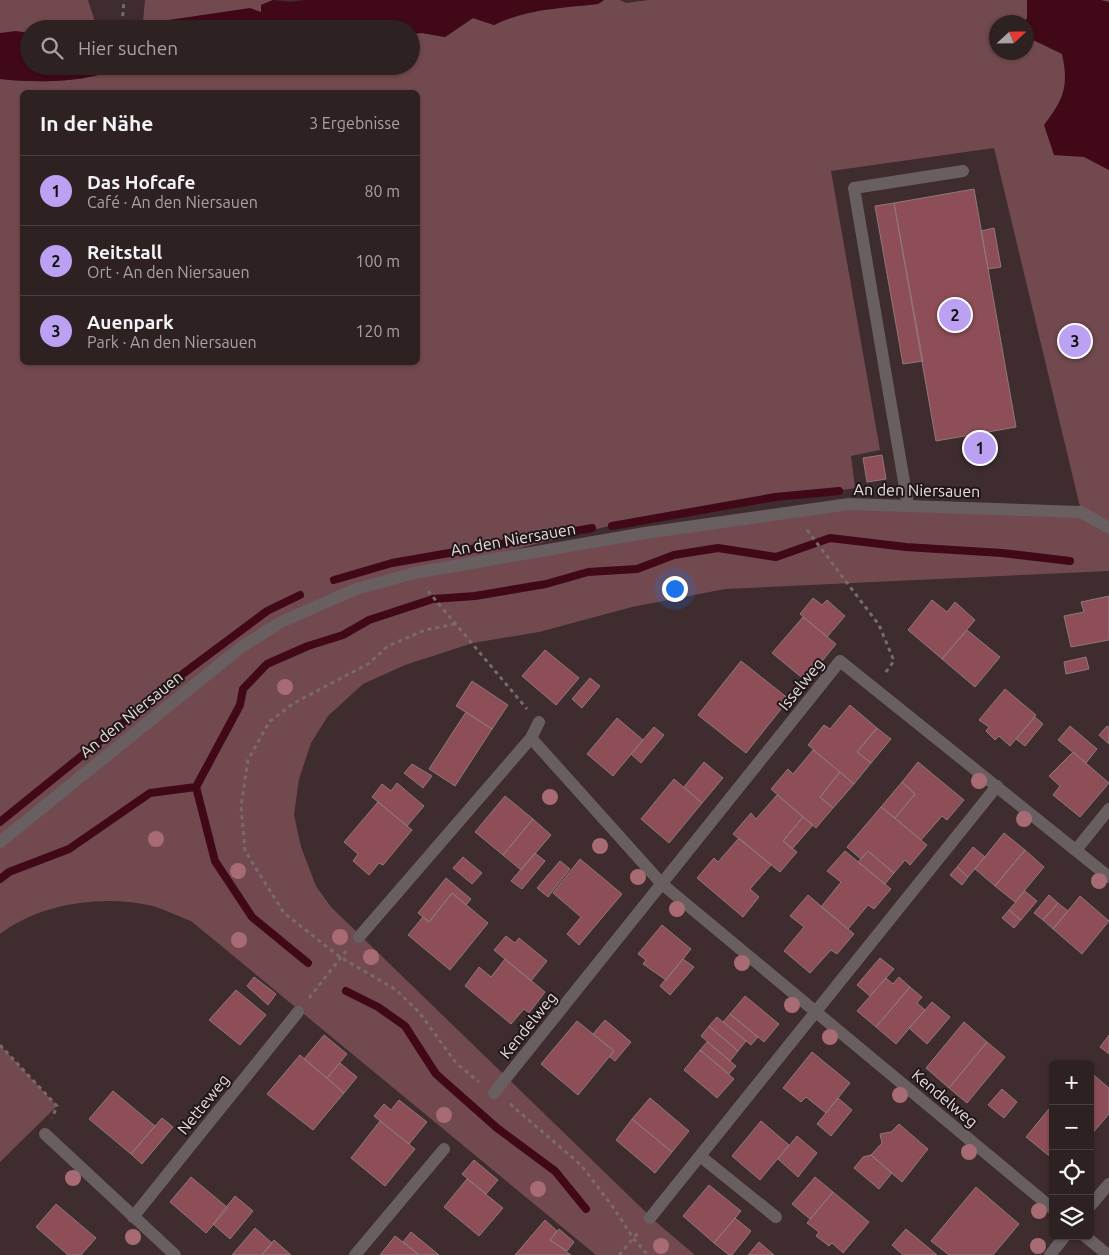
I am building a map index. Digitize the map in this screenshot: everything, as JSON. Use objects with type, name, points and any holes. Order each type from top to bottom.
[{"type":"street","points":[[908,505],[854,188],[964,171]]},
{"type":"street","name":"An den Niersauen","points":[[0,842],[240,648],[281,622],[314,605],[356,589],[414,573],[645,533],[849,504],[1081,512],[1109,528]]},
{"type":"street","name":"Isselweg","points":[[662,884],[840,661],[1109,877]]},
{"type":"street","points":[[359,936],[531,738],[539,722]]},
{"type":"street","name":"Kendelweg","points":[[531,738],[662,884],[1049,1206]]},
{"type":"street","points":[[650,1218],[996,786]]},
{"type":"street","points":[[1076,850],[1109,809]]},
{"type":"street","name":"Kendelweg","points":[[494,1094],[662,884]]},
{"type":"street","name":"Netteweg","points":[[133,1217],[298,1012]]},
{"type":"street","points":[[45,1134],[175,1255]]},
{"type":"street","points":[[355,1255],[444,1149]]},
{"type":"street","points":[[700,1156],[776,1217]]},
{"type":"street","points":[[1094,1201],[1109,1184]]},
{"type":"street","points":[[1050,1255],[1062,1240]]},
{"type":"street","points":[[1090,1240],[1108,1255]]},
{"type":"path","points":[[122,20],[124,0]]},
{"type":"path","points":[[793,512],[879,625],[894,661],[875,688]]},
{"type":"path","points":[[414,573],[539,722]]},
{"type":"path","points":[[298,1012],[359,936]]},
{"type":"path","points":[[0,1045],[57,1106],[45,1134]]},
{"type":"path","points":[[619,1255],[650,1218]]},
{"type":"path","points":[[633,1238],[648,1255]]},
{"type":"shaded area","points":[[0,0],[88,0],[94,20],[20,20],[20,33],[0,33]]},
{"type":"shaded area","points":[[145,0],[273,0],[261,5],[261,12],[176,20],[143,20]]},
{"type":"shaded area","points":[[273,0],[290,2],[305,0],[604,0],[598,4],[531,12],[494,25],[473,18],[445,37],[420,33],[420,20],[169,20],[250,8],[261,12],[261,5]]},
{"type":"shaded area","points":[[604,0],[620,0],[626,3],[649,0],[1109,0],[1109,571],[725,589],[632,607],[539,632],[473,643],[405,665],[363,684],[328,716],[311,743],[299,779],[294,815],[301,847],[316,886],[331,907],[656,1222],[695,1255],[596,1255],[191,921],[148,905],[110,901],[90,902],[71,904],[33,915],[0,934],[0,79],[59,81],[97,75],[420,75],[420,33],[445,37],[473,18],[494,25],[531,12],[598,4]],"holes":[[[994,148],[1081,511],[849,504],[366,586],[613,525],[855,488],[851,456],[880,450],[831,171]]]},
{"type":"shaded area","points":[[1027,0],[1101,0],[1109,2],[1109,170],[1084,157],[1054,155],[1044,125],[1063,92],[1065,75],[1062,54],[1034,40],[1034,15],[1027,15]]},
{"type":"shaded area","points":[[20,32],[20,75],[97,75],[59,81],[0,79],[0,33]]},
{"type":"shaded area","points":[[0,1045],[57,1106],[0,1162]]},
{"type":"building","points":[[974,189],[1016,427],[936,441],[894,203]]},
{"type":"building","points":[[894,203],[923,361],[903,364],[875,206]]},
{"type":"building","points":[[994,228],[1001,267],[988,269],[981,231]]},
{"type":"building","points":[[882,455],[886,479],[867,482],[863,458]]},
{"type":"building","points":[[1109,596],[1109,640],[1071,647],[1064,616],[1084,612],[1081,602]]},
{"type":"building","points":[[813,598],[822,605],[827,600],[845,616],[827,637],[800,614]]},
{"type":"building","points":[[932,600],[947,612],[955,602],[975,620],[942,659],[908,630]]},
{"type":"building","points":[[803,617],[836,644],[806,681],[772,653]]},
{"type":"building","points":[[967,630],[1000,657],[975,687],[942,659]]},
{"type":"building","points":[[545,650],[579,678],[556,705],[522,676]]},
{"type":"building","points":[[1086,657],[1089,669],[1066,674],[1064,662]]},
{"type":"building","points":[[741,661],[789,699],[746,753],[698,715]]},
{"type":"building","points":[[590,678],[600,686],[582,708],[572,699]]},
{"type":"building","points":[[472,681],[508,705],[492,729],[456,706]]},
{"type":"building","points":[[1005,689],[1036,715],[1010,746],[999,736],[995,740],[986,731],[989,727],[979,720]]},
{"type":"building","points":[[850,705],[877,728],[857,752],[871,763],[854,784],[808,745],[824,725],[830,729]]},
{"type":"building","points":[[466,712],[492,729],[455,786],[429,769]]},
{"type":"building","points":[[1035,717],[1043,724],[1025,746],[1016,739]]},
{"type":"building","points":[[617,718],[643,740],[613,776],[587,754]]},
{"type":"building","points":[[1070,726],[1097,749],[1086,763],[1058,740]]},
{"type":"building","points":[[1107,726],[1109,727],[1109,744],[1099,735]]},
{"type":"building","points":[[654,727],[664,735],[641,763],[631,754]]},
{"type":"building","points":[[877,728],[891,739],[871,763],[857,752]]},
{"type":"building","points":[[813,750],[840,772],[820,797],[833,808],[816,828],[771,789],[788,769],[793,774]]},
{"type":"building","points":[[1073,752],[1109,783],[1080,817],[1053,795],[1060,786],[1049,776]]},
{"type":"building","points":[[704,762],[723,778],[702,803],[684,787]]},
{"type":"building","points":[[918,762],[964,800],[947,820],[942,816],[921,840],[895,818],[915,794],[902,782]]},
{"type":"building","points":[[412,764],[432,776],[423,788],[404,773]]},
{"type":"building","points":[[840,772],[854,784],[833,808],[820,797]]},
{"type":"building","points":[[674,779],[702,803],[669,843],[641,819]]},
{"type":"building","points":[[902,782],[915,794],[895,818],[881,807]]},
{"type":"building","points":[[397,783],[424,806],[407,826],[372,797],[382,784],[391,791]]},
{"type":"building","points":[[777,795],[803,817],[783,841],[797,852],[780,872],[733,834],[751,813],[756,819]]},
{"type":"building","points":[[505,796],[533,819],[503,855],[475,832]]},
{"type":"building","points":[[378,802],[412,830],[383,865],[379,863],[369,875],[353,861],[358,854],[344,842]]},
{"type":"building","points":[[881,807],[927,845],[910,865],[905,860],[894,873],[868,851],[861,859],[847,847]]},
{"type":"building","points":[[803,817],[813,825],[792,849],[783,841]]},
{"type":"building","points":[[533,819],[551,835],[521,870],[503,855]]},
{"type":"building","points":[[1004,833],[1025,850],[995,886],[975,869]]},
{"type":"building","points":[[739,838],[771,865],[750,889],[759,897],[743,917],[697,878],[714,858],[718,862]]},
{"type":"building","points":[[973,847],[985,857],[968,877],[957,867]]},
{"type":"building","points":[[1025,850],[1044,867],[1015,902],[995,886]]},
{"type":"building","points":[[845,851],[891,889],[874,909],[868,905],[848,929],[821,907],[841,882],[827,871]]},
{"type":"building","points":[[868,851],[894,873],[885,884],[858,862]]},
{"type":"building","points":[[535,853],[545,861],[522,889],[511,881]]},
{"type":"building","points":[[463,857],[482,873],[472,884],[453,868]]},
{"type":"building","points":[[580,859],[622,894],[579,945],[567,934],[581,917],[553,893]]},
{"type":"building","points":[[560,861],[570,869],[548,897],[537,888]]},
{"type":"building","points":[[957,867],[968,877],[962,885],[950,875]]},
{"type":"building","points":[[446,878],[471,899],[466,905],[452,893],[429,922],[418,913]]},
{"type":"building","points":[[1025,891],[1037,901],[1021,920],[1009,910]]},
{"type":"building","points":[[452,893],[488,923],[450,970],[408,935],[423,917],[429,922]]},
{"type":"building","points":[[808,895],[854,934],[837,954],[831,950],[810,973],[784,951],[804,927],[790,916]]},
{"type":"building","points":[[1049,895],[1058,903],[1043,920],[1034,913]]},
{"type":"building","points":[[1080,896],[1109,921],[1082,954],[1053,929]]},
{"type":"building","points":[[1058,903],[1068,911],[1053,929],[1043,920]]},
{"type":"building","points":[[1009,910],[1021,920],[1014,928],[1002,918]]},
{"type":"building","points":[[662,925],[691,949],[666,980],[643,964],[646,960],[638,954]]},
{"type":"building","points":[[506,936],[515,943],[519,938],[547,961],[531,981],[494,950]]},
{"type":"building","points":[[880,958],[894,969],[870,996],[857,985]]},
{"type":"building","points":[[505,959],[545,992],[529,1013],[524,1009],[511,1024],[465,986],[479,967],[491,977]]},
{"type":"building","points":[[683,959],[694,967],[670,995],[660,986]]},
{"type":"building","points":[[254,977],[276,994],[268,1005],[247,986]]},
{"type":"building","points":[[899,977],[910,987],[876,1027],[857,1011],[886,978],[893,984]]},
{"type":"building","points":[[910,987],[922,997],[917,1003],[925,1010],[896,1044],[876,1027]]},
{"type":"building","points":[[236,990],[266,1015],[240,1045],[209,1020]]},
{"type":"building","points":[[745,996],[779,1024],[764,1042],[730,1014]]},
{"type":"building","points":[[932,1002],[950,1017],[927,1044],[909,1028]]},
{"type":"building","points":[[730,1014],[758,1037],[751,1045],[723,1022]]},
{"type":"building","points":[[717,1017],[746,1041],[738,1051],[709,1026]]},
{"type":"building","points":[[605,1020],[631,1042],[615,1061],[610,1057],[614,1051],[593,1034]]},
{"type":"building","points":[[577,1021],[614,1051],[578,1095],[541,1064]]},
{"type":"building","points":[[964,1022],[987,1042],[949,1088],[926,1068]]},
{"type":"building","points":[[709,1026],[738,1051],[730,1061],[701,1036]]},
{"type":"building","points":[[324,1035],[347,1054],[327,1078],[304,1059]]},
{"type":"building","points":[[1109,1035],[1109,1054],[1100,1047]]},
{"type":"building","points":[[707,1042],[736,1066],[729,1074],[700,1050]]},
{"type":"building","points":[[987,1042],[1005,1057],[967,1103],[949,1088]]},
{"type":"building","points":[[700,1050],[734,1079],[717,1098],[684,1070]]},
{"type":"building","points":[[812,1052],[850,1083],[826,1113],[806,1097],[801,1102],[783,1088]]},
{"type":"building","points":[[300,1055],[344,1093],[313,1130],[267,1094]]},
{"type":"building","points":[[340,1063],[357,1077],[344,1093],[327,1078]]},
{"type":"building","points":[[1094,1075],[1109,1088],[1109,1114],[1094,1131]]},
{"type":"building","points":[[1002,1089],[1017,1102],[1004,1118],[988,1105]]},
{"type":"building","points":[[113,1091],[155,1126],[131,1154],[89,1119]]},
{"type":"building","points":[[650,1098],[689,1131],[672,1152],[632,1119]]},
{"type":"building","points":[[838,1098],[852,1110],[831,1136],[817,1124]]},
{"type":"building","points":[[399,1100],[427,1122],[409,1144],[374,1116],[384,1104],[391,1110]]},
{"type":"building","points":[[1049,1109],[1049,1156],[1026,1137]]},
{"type":"building","points":[[162,1118],[173,1127],[142,1164],[131,1154]]},
{"type":"building","points":[[632,1119],[672,1152],[655,1173],[616,1140]]},
{"type":"building","points":[[380,1121],[415,1149],[385,1186],[351,1158]]},
{"type":"building","points":[[761,1121],[789,1145],[760,1180],[732,1156]]},
{"type":"building","points":[[899,1124],[928,1149],[902,1182],[871,1155],[882,1143],[880,1134],[891,1132]]},
{"type":"building","points":[[797,1136],[817,1153],[798,1177],[778,1159]]},
{"type":"building","points":[[871,1155],[892,1173],[879,1189],[854,1168],[863,1157]]},
{"type":"building","points":[[474,1160],[498,1180],[486,1194],[462,1174]]},
{"type":"building","points":[[191,1177],[228,1208],[206,1233],[170,1202]]},
{"type":"building","points":[[815,1177],[833,1192],[810,1219],[792,1204]]},
{"type":"building","points":[[467,1179],[503,1208],[479,1236],[444,1207]]},
{"type":"building","points":[[709,1185],[741,1211],[714,1243],[683,1216]]},
{"type":"building","points":[[976,1187],[1019,1224],[993,1255],[949,1255],[931,1241]]},
{"type":"building","points":[[833,1192],[869,1222],[843,1253],[832,1243],[829,1246],[816,1236],[819,1232],[807,1223]]},
{"type":"building","points":[[235,1196],[253,1211],[230,1239],[213,1224]]},
{"type":"building","points":[[56,1204],[96,1238],[81,1255],[68,1255],[36,1227]]},
{"type":"building","points":[[735,1218],[751,1231],[732,1255],[729,1255],[714,1243]]},
{"type":"building","points":[[545,1220],[557,1231],[550,1240],[571,1255],[515,1255]]},
{"type":"building","points":[[255,1228],[272,1243],[262,1255],[232,1255]]},
{"type":"building","points":[[559,1229],[574,1242],[567,1251],[550,1240]]},
{"type":"building","points":[[906,1229],[937,1255],[903,1255],[892,1245]]},
{"type":"building","points":[[411,1232],[439,1255],[419,1255],[403,1242]]},
{"type":"building","points":[[395,1236],[403,1242],[419,1255],[380,1255]]},
{"type":"building","points":[[274,1240],[291,1255],[262,1255]]},
{"type":"building","points":[[759,1242],[774,1255],[748,1255]]},
{"type":"waterway","points":[[612,526],[775,497],[839,491]]},
{"type":"waterway","points":[[334,580],[392,563],[592,528]]},
{"type":"waterway","points":[[308,963],[252,917],[215,861],[196,787],[240,705],[243,689],[267,664],[308,646],[343,635],[369,620],[433,599],[475,596],[546,584],[588,572],[637,569],[674,555],[718,548],[776,557],[830,538],[906,547],[1002,553],[1070,561]]},
{"type":"waterway","points":[[0,822],[184,673],[267,611],[300,595]]},
{"type":"waterway","points":[[0,879],[9,872],[69,849],[150,793],[196,787]]},
{"type":"waterway","points":[[346,991],[378,1007],[405,1026],[436,1074],[497,1128],[555,1171],[586,1209]]},
{"type":"place","name":"Reitstall","points":[[955,315]]},
{"type":"place","name":"Auenpark","points":[[1075,341]]},
{"type":"place","name":"Das Hofcafe","points":[[980,448]]}]
